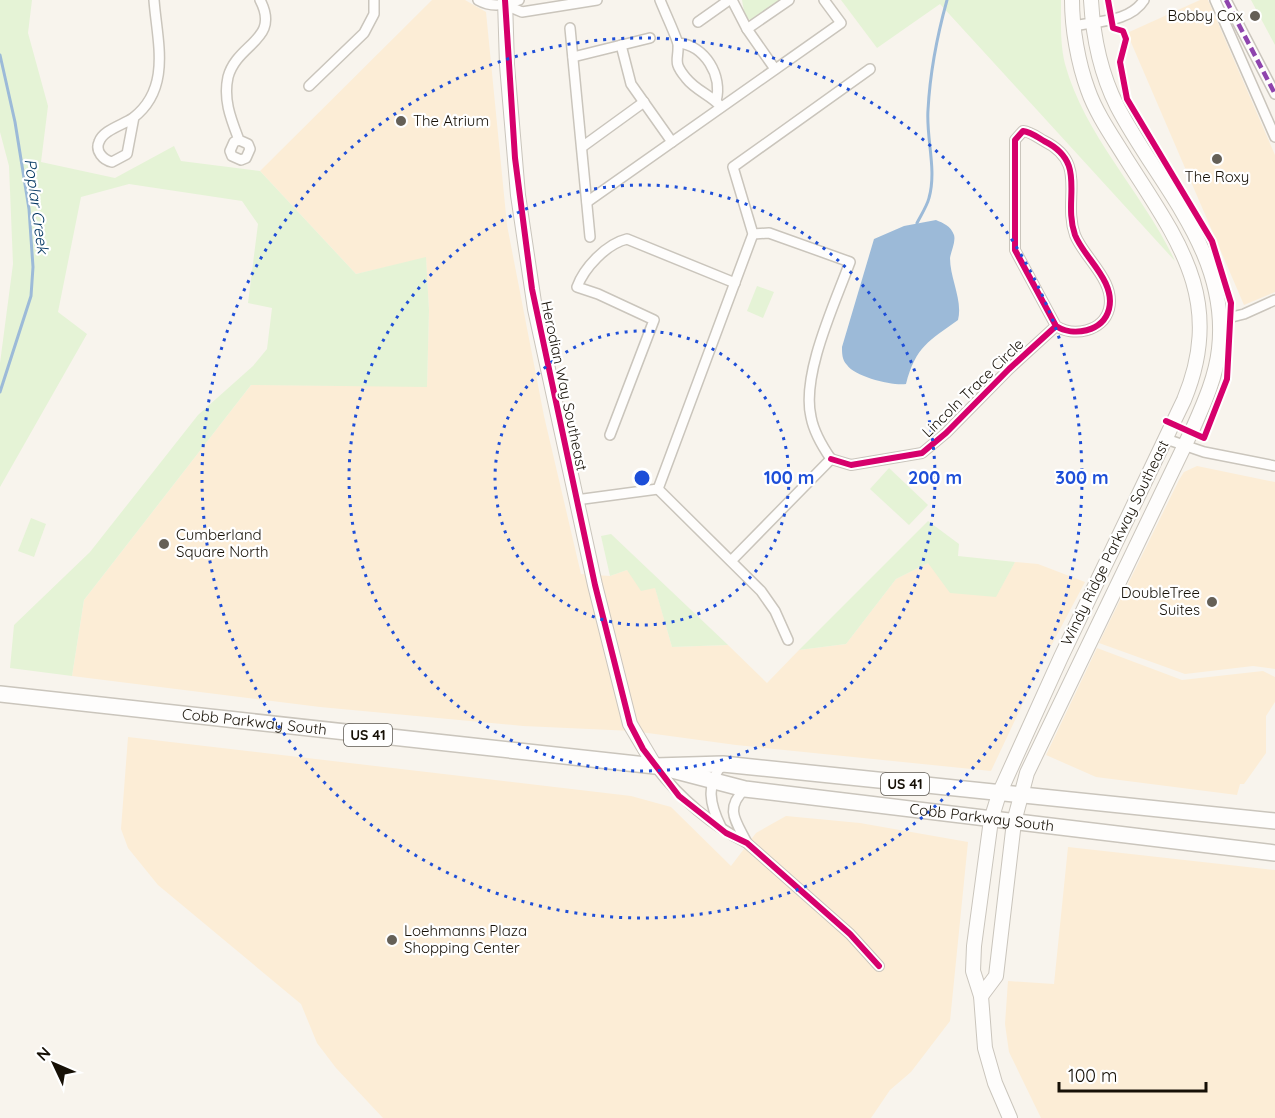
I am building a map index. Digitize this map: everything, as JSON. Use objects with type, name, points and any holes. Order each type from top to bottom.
[{"type":"main road","name":"Windy Ridge Parkway Southeast","points":[[1010,1118],[995,1083],[985,1048],[981,996],[973,971],[974,946],[991,820],[999,794],[1076,624],[1192,381],[1200,339],[1197,294],[1178,243],[1109,132],[1088,90],[1074,26],[1072,0]]},
{"type":"main road","name":"Windy Ridge Parkway Southeast","points":[[981,996],[996,976],[1014,822],[1034,755],[1185,446],[1214,374],[1220,320],[1214,278],[1205,252],[1117,105],[1101,62],[1091,0]]},
{"type":"main road","name":"Herodian Way Southeast","points":[[505,3],[507,65],[523,229],[537,321],[576,500],[630,724],[655,766]]},
{"type":"main road","name":"Cobb Parkway South","points":[[0,694],[655,766],[745,789],[1275,854]]},
{"type":"main road","name":"Cobb Parkway South","points":[[655,766],[723,764],[1275,822]]},
{"type":"street","points":[[134,117],[128,154],[112,162],[106,160],[99,153],[100,138],[134,117],[154,91],[158,80],[161,50],[154,0]]},
{"type":"street","points":[[239,140],[227,106],[227,85],[236,59],[264,30],[266,15],[260,0]]},
{"type":"street","points":[[309,86],[364,33],[374,14],[374,0]]},
{"type":"street","points":[[478,0],[491,5],[519,0]]},
{"type":"street","points":[[505,3],[522,12],[597,0]]},
{"type":"street","points":[[660,0],[678,43],[675,58],[681,71],[699,92],[719,104]]},
{"type":"street","points":[[698,22],[731,0],[747,29],[776,69]]},
{"type":"street","points":[[747,29],[789,0]]},
{"type":"street","points":[[587,202],[672,142],[719,104],[776,69],[841,23],[824,0]]},
{"type":"street","points":[[1074,26],[1126,15],[1134,11],[1144,0]]},
{"type":"street","points":[[1215,0],[1275,137]]},
{"type":"street","points":[[1226,0],[1275,94]]},
{"type":"street","points":[[570,28],[590,237]]},
{"type":"street","points":[[573,57],[650,38]]},
{"type":"street","points":[[678,43],[698,50],[711,66],[717,77],[719,104]]},
{"type":"street","points":[[621,45],[629,78],[672,142]]},
{"type":"street","points":[[658,489],[753,234],[733,167],[870,69]]},
{"type":"street","points":[[582,147],[644,102]]},
{"type":"street","points":[[1023,131],[1054,145],[1064,155],[1072,170],[1076,235],[1104,282],[1108,295],[1109,309],[1102,322],[1089,330],[1071,333],[1056,326],[1015,250],[1015,140],[1023,131]]},
{"type":"street","points":[[732,560],[831,459],[814,429],[810,416],[809,390],[814,364],[850,262],[769,233],[753,234]]},
{"type":"street","points":[[610,435],[654,320],[598,294],[577,287],[581,278],[610,246],[627,239],[735,283]]},
{"type":"street","points":[[1220,320],[1244,314],[1275,300]]},
{"type":"street","name":"Lincoln Trace Circle","points":[[831,459],[851,465],[921,453],[946,433],[1009,369],[1056,326]]},
{"type":"street","points":[[1166,439],[1185,446],[1275,466]]},
{"type":"street","points":[[576,500],[658,489]]},
{"type":"street","points":[[658,489],[732,560],[769,601],[788,640]]},
{"type":"street","points":[[722,829],[711,804],[712,780],[723,764]]},
{"type":"street","points":[[655,766],[679,796],[722,829],[747,843],[850,934],[879,966]]},
{"type":"street","points":[[745,789],[734,801],[732,810],[747,843]]},
{"type":"shaded area","points":[[432,0],[465,0],[486,12],[507,225],[544,416],[581,574],[610,576],[627,570],[655,587],[672,647],[728,645],[767,683],[799,650],[846,644],[896,579],[928,563],[996,596],[1015,562],[1038,564],[1085,582],[1041,665],[991,771],[736,745],[633,731],[523,726],[320,707],[72,676],[84,600],[251,385],[427,386],[429,310],[426,258],[356,274],[260,171]]},
{"type":"shaded area","points":[[1200,0],[1208,0],[1275,155],[1275,292],[1244,305],[1127,33]]},
{"type":"shaded area","points":[[1197,466],[1275,482],[1275,669],[1253,666],[1185,674],[1099,643],[1179,480],[1184,472]]},
{"type":"shaded area","points":[[1097,648],[1182,680],[1263,671],[1275,677],[1275,702],[1266,716],[1266,753],[1244,784],[1240,784],[1237,795],[1096,777],[1046,755]]},
{"type":"shaded area","points":[[128,737],[631,796],[671,807],[731,866],[756,833],[786,816],[860,823],[968,842],[950,1021],[911,1072],[890,1090],[871,1118],[383,1118],[336,1068],[317,1043],[301,1004],[158,885],[128,848],[121,829]]},
{"type":"shaded area","points":[[1068,847],[1275,870],[1275,1118],[1041,1118],[1009,1052],[1005,1024],[1008,981],[1054,984]]},
{"type":"green space","points":[[0,0],[32,0],[28,33],[48,106],[41,162],[115,178],[174,146],[181,161],[260,171],[356,274],[426,257],[429,310],[427,387],[251,385],[84,600],[72,676],[10,668],[14,625],[90,552],[198,415],[253,366],[267,349],[272,308],[248,303],[258,224],[242,201],[129,184],[81,197],[58,312],[87,334],[0,487],[0,363],[13,264],[9,166],[0,132]]},
{"type":"green space","points":[[742,0],[780,0],[750,20],[745,17]]},
{"type":"green space","points":[[841,0],[1061,0],[1063,56],[1074,91],[1100,141],[1148,212],[1175,261],[940,4],[877,48]]},
{"type":"green space","points":[[1251,0],[1275,0],[1275,45]]},
{"type":"green space","points":[[757,286],[774,292],[763,318],[747,311]]},
{"type":"green space","points":[[889,468],[928,505],[909,525],[870,489]]},
{"type":"green space","points":[[31,518],[46,524],[34,557],[18,551]]},
{"type":"green space","points":[[928,521],[959,544],[958,556],[1015,562],[996,597],[950,593],[928,563],[896,579],[846,644],[799,650]]},
{"type":"green space","points":[[611,534],[728,645],[672,647],[655,588],[641,591],[627,570],[610,576],[601,536]]},
{"type":"water","points":[[936,220],[949,227],[954,235],[950,258],[958,297],[958,320],[931,339],[919,353],[906,384],[884,382],[866,377],[845,363],[842,347],[874,239],[904,226]]},
{"type":"waterway","points":[[917,223],[928,201],[931,187],[929,96],[934,54],[947,0]]},
{"type":"waterway","name":"Poplar Creek","points":[[0,55],[15,122],[29,209],[33,267],[31,296],[0,392]]},
{"type":"marked path","points":[[1226,0],[1275,94]]},
{"type":"cycle path","points":[[505,0],[515,158],[532,289],[595,585],[630,724],[643,749],[679,796],[726,833],[747,843],[850,934],[879,966]]},
{"type":"cycle path","points":[[1108,0],[1113,28],[1123,31],[1126,39],[1120,62],[1127,99],[1212,241],[1231,303],[1227,379],[1204,438],[1166,421]]},
{"type":"cycle path","points":[[831,459],[851,465],[922,453],[946,433],[1009,369],[1056,326],[1015,250],[1015,140],[1023,131],[1029,132],[1058,150],[1066,160],[1072,182],[1071,208],[1075,235],[1104,279],[1110,299],[1106,317],[1094,327],[1079,332],[1056,326]]},
{"type":"place","name":"Bobby Cox","points":[[1255,16]]},
{"type":"place","name":"The Atrium","points":[[401,121]]},
{"type":"place","name":"The Roxy","points":[[1217,159]]},
{"type":"place","name":"Cumberland Square North","points":[[164,544]]},
{"type":"place","name":"DoubleTree Suites","points":[[1212,602]]},
{"type":"place","name":"Loehmanns Plaza Shopping Center","points":[[392,940]]}]
